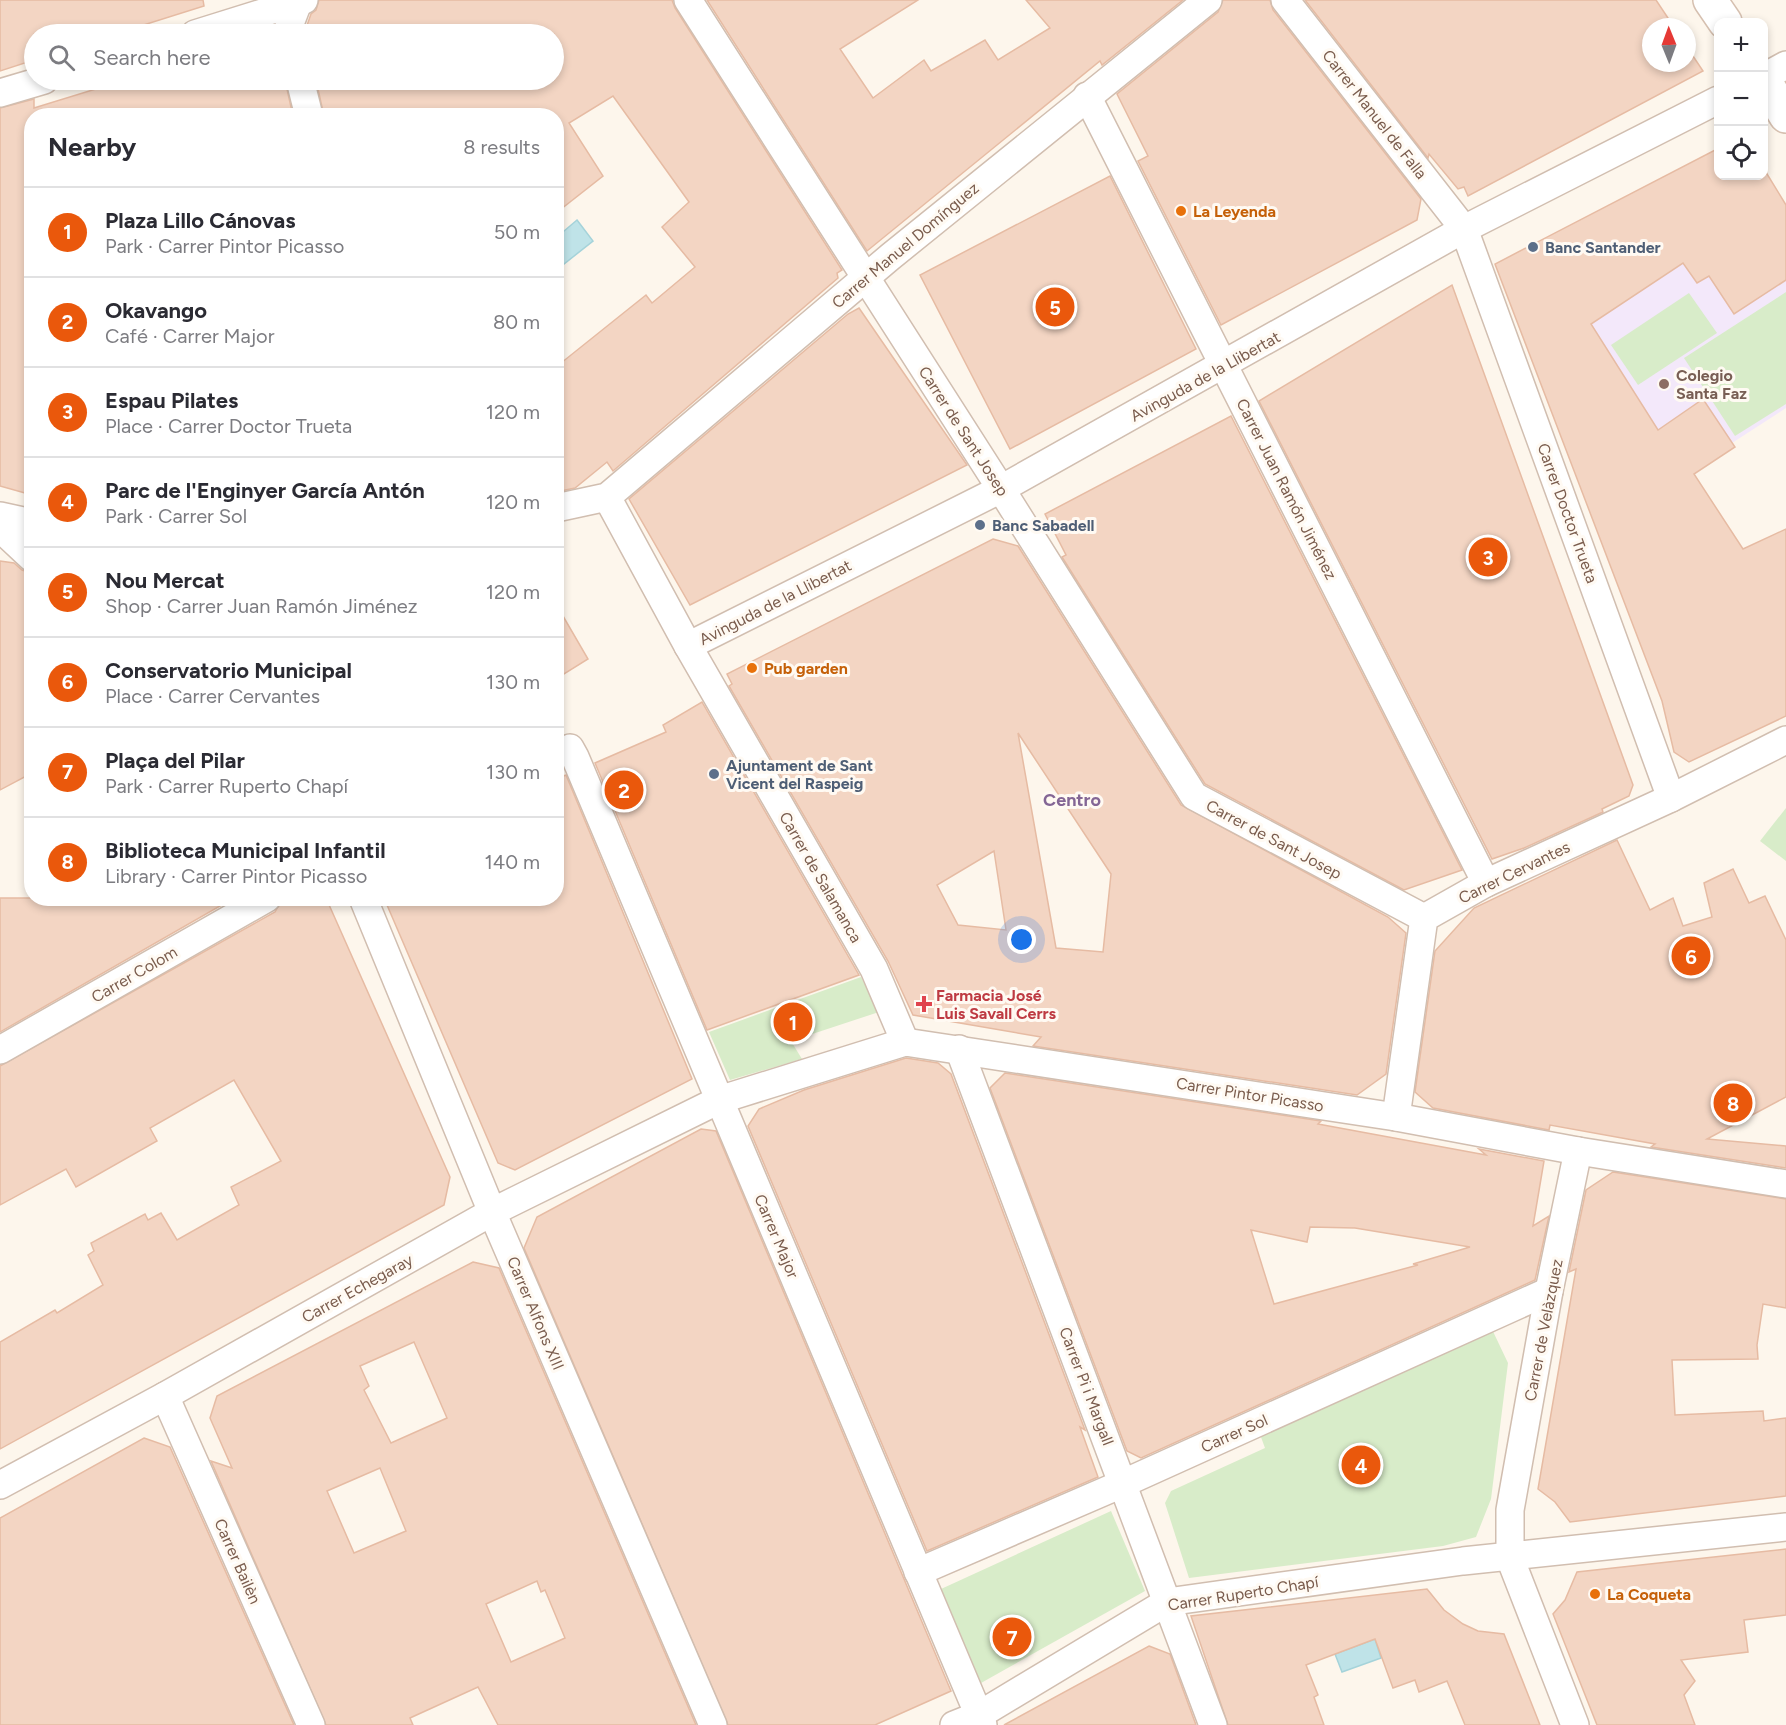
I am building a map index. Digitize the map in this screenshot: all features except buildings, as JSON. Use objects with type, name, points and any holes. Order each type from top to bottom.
[{"type":"main road","points":[[1710,0],[1722,18]]},
{"type":"main road","points":[[1768,86],[1786,116]]},
{"type":"street","name":"Carrer de Sant Josep","points":[[688,0],[1002,489],[1194,796],[1424,918]]},
{"type":"street","name":"Carrer Manuel Domínguez","points":[[607,497],[866,277],[1208,0]]},
{"type":"street","name":"Carrer Manuel de Falla","points":[[1285,0],[1464,229]]},
{"type":"street","points":[[227,24],[301,1]]},
{"type":"street","points":[[290,24],[301,1]]},
{"type":"street","points":[[1768,76],[1786,65]]},
{"type":"street","points":[[0,93],[24,86]]},
{"type":"street","points":[[302,90],[307,108]]},
{"type":"street","name":"Carrer Juan Ramón Jiménez","points":[[1087,96],[1486,883]]},
{"type":"street","name":"Avinguda de la Llibertat","points":[[688,646],[1002,489],[1225,366],[1464,229],[1714,103]]},
{"type":"street","name":"Carrer Doctor Trueta","points":[[1464,229],[1671,798]]},
{"type":"street","points":[[564,506],[607,497]]},
{"type":"street","name":"Carrer de Salamanca","points":[[607,497],[688,646],[874,969],[905,1042]]},
{"type":"street","points":[[0,516],[24,521]]},
{"type":"street","points":[[0,528],[24,550]]},
{"type":"street","name":"Carrer Cervantes","points":[[1424,918],[1486,883],[1671,798],[1786,740]]},
{"type":"street","name":"Carrer Major","points":[[564,753],[720,1100],[981,1720]]},
{"type":"street","name":"Carrer Colom","points":[[0,1050],[253,906]]},
{"type":"street","name":"Carrer Alfons XIII","points":[[366,906],[492,1212],[713,1725]]},
{"type":"street","points":[[1396,1117],[1424,918]]},
{"type":"street","name":"Carrer Pintor Picasso","points":[[720,1100],[905,1042],[1396,1117],[1578,1151],[1786,1184]]},
{"type":"street","name":"Carrer Pi i Margall","points":[[959,1049],[1124,1483],[1213,1725]]},
{"type":"street","name":"Carrer Echegaray","points":[[0,1485],[165,1396],[492,1212],[720,1100]]},
{"type":"street","name":"Carrer de Velàzquez","points":[[1510,1558],[1510,1510],[1549,1291],[1578,1151]]},
{"type":"street","name":"Carrer Sol","points":[[918,1572],[1124,1483],[1549,1291]]},
{"type":"street","name":"Carrer Bailèn","points":[[165,1396],[311,1725]]},
{"type":"street","name":"Carrer Ruperto Chapí","points":[[954,1725],[981,1720],[1167,1602],[1463,1561],[1510,1558],[1786,1527]]},
{"type":"street","points":[[1510,1558],[1575,1725]]},
{"type":"shaded area","name":"Colegio Santa Faz","points":[[1782,199],[1786,205],[1786,408],[1732,443],[1734,447],[1599,535],[1534,360]]},
{"type":"green space","points":[[1786,292],[1786,404],[1735,436],[1684,358]]},
{"type":"green space","points":[[1689,293],[1717,333],[1638,385],[1611,345]]},
{"type":"green space","points":[[1786,808],[1786,861],[1760,841]]},
{"type":"green space","points":[[861,977],[879,1012],[791,1041],[802,1059],[730,1080],[709,1032]]},
{"type":"green space","points":[[1489,1323],[1508,1363],[1491,1499],[1476,1537],[1443,1546],[1189,1578],[1165,1503],[1171,1491],[1265,1448],[1258,1429]]},
{"type":"green space","points":[[1111,1511],[1145,1591],[981,1683],[941,1589]]},
{"type":"water","points":[[577,220],[593,241],[564,264],[564,231]]},
{"type":"water","points":[[1375,1639],[1381,1658],[1342,1672],[1335,1654]]},
{"type":"place","name":"La Leyenda","points":[[1181,211]]},
{"type":"place","name":"Banc Santander","points":[[1533,247]]},
{"type":"place","name":"Nou Mercat","points":[[1055,307]]},
{"type":"place","name":"Colegio Santa Faz","points":[[1664,384]]},
{"type":"place","name":"Banc Sabadell","points":[[980,525]]},
{"type":"place","name":"Espau Pilates","points":[[1488,557]]},
{"type":"place","name":"Pub garden","points":[[752,668]]},
{"type":"place","name":"Ajuntament de Sant Vicent del Raspeig","points":[[714,774]]},
{"type":"place","name":"Okavango","points":[[624,790]]},
{"type":"place","name":"Conservatorio Municipal","points":[[1691,956]]},
{"type":"place","name":"Farmacia José Luis Savall Cerrs","points":[[924,1004]]},
{"type":"place","name":"Plaza Lillo Cánovas","points":[[793,1022]]},
{"type":"place","name":"Biblioteca Municipal Infantil","points":[[1733,1103]]},
{"type":"place","name":"Parc de l'Enginyer García Antón","points":[[1361,1465]]},
{"type":"place","name":"La Coqueta","points":[[1595,1594]]},
{"type":"place","name":"Plaça del Pilar","points":[[1012,1637]]},
{"type":"district","name":"Centro","points":[[1072,800]]}]
